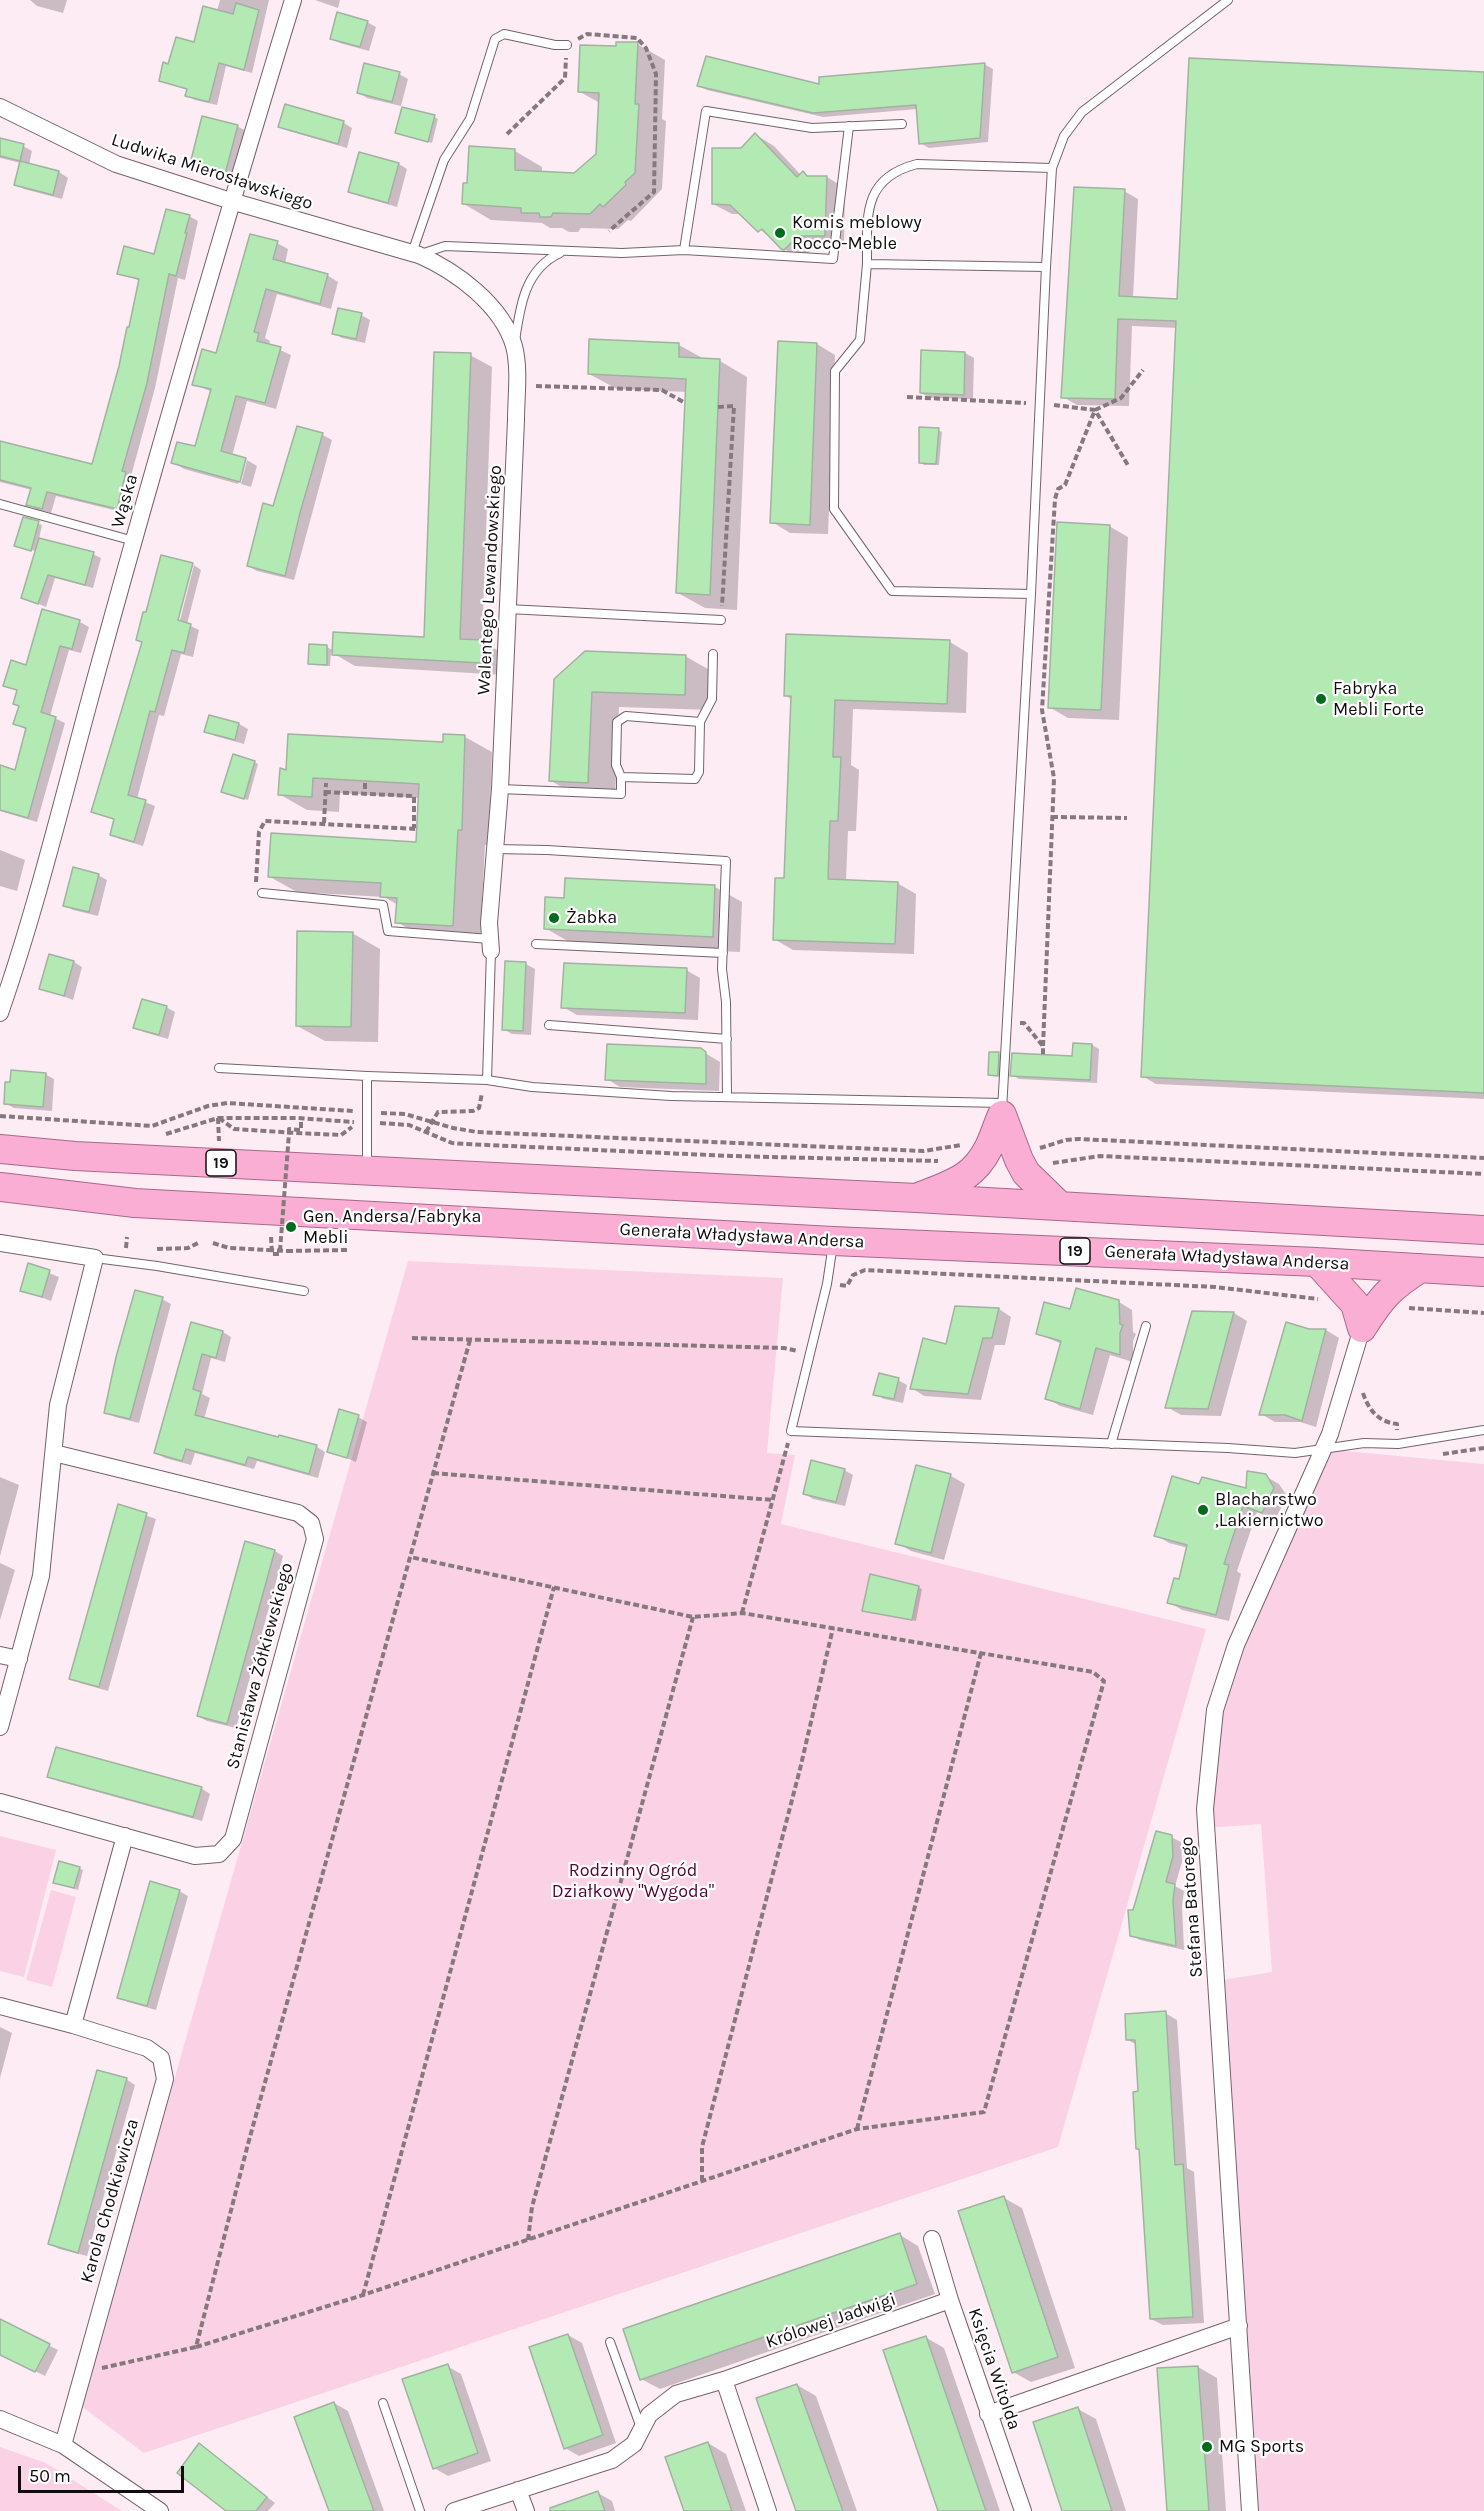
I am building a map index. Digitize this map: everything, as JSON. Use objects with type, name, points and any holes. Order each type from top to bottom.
[{"type":"highway","points":[[1002,1109],[1008,1151],[1026,1173],[1060,1206]]},
{"type":"highway","points":[[0,1137],[75,1156]]},
{"type":"highway","name":"19","points":[[0,1149],[75,1156],[916,1198],[1484,1230]]},
{"type":"highway","points":[[916,1198],[956,1182],[1008,1151]]},
{"type":"highway","name":"Generała Władysława Andersa","points":[[0,1187],[135,1203],[833,1241],[1317,1262],[1484,1272]]},
{"type":"highway","points":[[0,1205],[135,1203]]},
{"type":"highway","points":[[1317,1262],[1355,1304],[1362,1328]]},
{"type":"highway","points":[[1362,1328],[1395,1284],[1421,1268]]},
{"type":"street","name":"Wąska","points":[[0,1013],[32,917],[134,541],[231,201],[293,0]]},
{"type":"street","name":"Ludwika Mierosławskiego","points":[[0,107],[116,164],[231,201],[416,254]]},
{"type":"street","name":"Walentego Lewandowskiego","points":[[416,254],[442,266],[466,282],[502,322],[514,347],[517,363],[500,789],[489,923],[491,945]]},
{"type":"street","points":[[0,1243],[95,1258],[58,1405],[41,1576],[0,1727]]},
{"type":"street","name":"Stefana Batorego","points":[[1250,2511],[1205,1809],[1209,1758],[1215,1710],[1236,1644],[1330,1434],[1362,1328]]},
{"type":"street","name":"Stanisława Żółkiewskiego","points":[[0,1802],[195,1856],[219,1854],[233,1839],[315,1539],[311,1523],[298,1513],[54,1453]]},
{"type":"street","points":[[0,1654],[19,1659]]},
{"type":"street","points":[[73,2025],[125,1836]]},
{"type":"street","name":"Karola Chodkiewicza","points":[[0,2006],[147,2048],[161,2058],[165,2079],[63,2445]]},
{"type":"street","name":"Księcia Witolda","points":[[932,2239],[988,2414],[1023,2511]]},
{"type":"street","name":"Królowej Jadwigi","points":[[454,2511],[612,2460],[633,2444],[655,2409],[675,2394],[724,2380],[950,2300]]},
{"type":"street","points":[[988,2414],[1239,2326]]},
{"type":"street","points":[[724,2380],[768,2511]]},
{"type":"street","points":[[0,2418],[63,2445],[160,2511]]},
{"type":"street","points":[[518,2490],[526,2511]]},
{"type":"lane","points":[[219,1068],[487,1080],[532,1087],[671,1095],[727,1095],[1002,1109],[1052,168],[1064,136],[1082,112],[1228,0]]},
{"type":"lane","points":[[416,254],[444,160],[470,119],[495,39],[504,34],[555,45],[567,45]]},
{"type":"lane","points":[[684,250],[706,111],[812,128],[902,124]]},
{"type":"lane","points":[[416,254],[445,246],[622,253],[684,250],[833,259],[849,126]]},
{"type":"lane","points":[[1031,594],[892,591],[834,509],[835,371],[860,340],[867,264],[867,211],[883,180],[898,169],[917,164],[1052,168]]},
{"type":"lane","points":[[514,347],[520,307],[530,279],[542,264],[563,251]]},
{"type":"lane","points":[[867,264],[1046,267]]},
{"type":"lane","points":[[0,504],[134,541]]},
{"type":"lane","points":[[508,609],[721,620]]},
{"type":"lane","points":[[621,777],[695,779],[699,772],[700,722],[712,699],[713,654]]},
{"type":"lane","points":[[500,789],[621,794],[621,777],[615,765],[617,722],[622,717],[700,722]]},
{"type":"lane","points":[[495,849],[559,850],[726,861],[723,953],[727,1095]]},
{"type":"lane","points":[[262,893],[383,905],[388,931],[491,945],[487,1080]]},
{"type":"lane","points":[[536,944],[723,953]]},
{"type":"lane","points":[[549,1025],[727,1039]]},
{"type":"lane","points":[[367,1076],[367,1170]]},
{"type":"lane","points":[[833,1241],[827,1284],[791,1431],[1228,1448],[1294,1453],[1364,1443],[1398,1444],[1484,1430]]},
{"type":"lane","points":[[95,1258],[304,1291]]},
{"type":"lane","points":[[1111,1444],[1146,1326]]},
{"type":"lane","points":[[610,2342],[641,2428]]},
{"type":"lane","points":[[383,2403],[420,2511]]},
{"type":"path","points":[[507,135],[565,78],[567,45],[587,34],[637,38],[646,48],[656,74],[654,192],[609,231]]},
{"type":"path","points":[[1043,1055],[1053,778],[1042,710],[1054,499],[1058,489],[1065,485],[1095,410],[1121,398],[1143,370]]},
{"type":"path","points":[[544,386],[662,390],[685,402]]},
{"type":"path","points":[[718,407],[734,406],[721,620]]},
{"type":"path","points":[[324,823],[326,783]]},
{"type":"path","points":[[365,783],[365,794]]},
{"type":"path","points":[[262,893],[256,885],[259,832],[265,820],[415,829],[414,796],[325,792]]},
{"type":"path","points":[[1052,817],[1127,818]]},
{"type":"path","points":[[1008,1023],[1024,1023],[1043,1046]]},
{"type":"path","points":[[426,1131],[438,1112],[473,1111],[479,1108],[487,1080]]},
{"type":"path","points":[[0,1116],[153,1126],[208,1106],[228,1103],[405,1114],[477,1132],[924,1151],[953,1145],[1008,1151],[1061,1164],[1100,1156],[1484,1174]]},
{"type":"path","points":[[218,1118],[234,1129],[289,1132],[301,1130],[301,1118]]},
{"type":"path","points":[[162,1134],[218,1118],[301,1118],[359,1122],[341,1135],[296,1131]]},
{"type":"path","points":[[366,1122],[409,1125],[452,1143],[465,1144],[942,1162]]},
{"type":"path","points":[[278,1252],[289,1132]]},
{"type":"path","points":[[1008,1151],[1029,1150],[1066,1140],[1079,1139],[1484,1158]]},
{"type":"path","points":[[126,1250],[127,1237]]},
{"type":"path","points":[[271,1237],[272,1254],[287,1251],[348,1250]]},
{"type":"path","points":[[213,1243],[229,1248],[278,1252]]},
{"type":"path","points":[[827,1284],[847,1286],[853,1275],[865,1270],[1215,1287],[1329,1300]]},
{"type":"path","points":[[1404,1307],[1484,1313]]},
{"type":"path","points":[[412,1338],[777,1348]]},
{"type":"path","points":[[196,2348],[248,2144],[470,1340]]},
{"type":"path","points":[[1363,1387],[1368,1406],[1377,1417],[1388,1423],[1397,1424],[1398,1444]]},
{"type":"path","points":[[1439,1454],[1484,1448]]},
{"type":"path","points":[[742,1613],[785,1455]]},
{"type":"path","points":[[434,1473],[773,1500]]},
{"type":"path","points":[[92,2370],[196,2348],[363,2295],[857,2129],[984,2112],[1104,1681],[1093,1672],[742,1613],[693,1617],[410,1557]]},
{"type":"path","points":[[363,2295],[554,1587]]},
{"type":"path","points":[[528,2240],[535,2196],[693,1617]]},
{"type":"path","points":[[702,2181],[702,2147],[800,1769],[832,1628]]},
{"type":"path","points":[[857,2129],[981,1653]]},
{"type":"green space","name":"Rodzinny Ogród Działkowy \"Wygoda\"","points":[[408,1261],[783,1278],[767,1453],[795,1455],[781,1524],[1206,1629],[1058,2147],[144,2453],[81,2406]]},
{"type":"green space","points":[[1323,1449],[1484,1464],[1484,2511],[1248,2511],[1216,1981],[1272,1972],[1261,1824],[1207,1828],[1217,1709]]},
{"type":"green space","points":[[0,1836],[56,1850],[24,1977],[0,1971]]},
{"type":"green space","points":[[51,1890],[76,1897],[52,1987],[26,1980]]},
{"type":"green space","points":[[0,2447],[46,2463],[122,2511],[0,2511]]},
{"type":"building","points":[[236,3],[259,10],[244,70],[219,63],[209,102],[185,96],[187,89],[159,81],[163,62],[168,64],[176,37],[194,42],[203,6],[233,14]]},
{"type":"building","points":[[337,12],[368,21],[360,47],[330,39]]},
{"type":"building","points":[[616,42],[638,42],[635,104],[639,104],[635,173],[625,182],[626,185],[603,207],[600,204],[590,214],[553,213],[551,217],[540,217],[539,213],[521,213],[521,208],[462,204],[463,183],[467,183],[469,146],[515,149],[515,170],[574,173],[596,154],[599,93],[578,92],[580,45],[616,46]]},
{"type":"building","points":[[706,56],[819,84],[819,77],[985,63],[980,138],[919,144],[916,105],[813,113],[697,86]]},
{"type":"building","name":"Fabryka Mebli Forte","points":[[1189,58],[1484,72],[1484,1093],[1141,1077],[1176,321],[1118,319],[1115,399],[1061,398],[1074,187],[1125,189],[1119,296],[1177,299]]},
{"type":"building","points":[[364,63],[400,72],[392,102],[357,93]]},
{"type":"building","points":[[285,104],[344,121],[338,144],[278,127]]},
{"type":"building","points":[[402,107],[435,115],[428,142],[395,133]]},
{"type":"building","points":[[202,116],[238,125],[224,178],[189,168]]},
{"type":"building","points":[[755,133],[797,177],[803,171],[807,176],[827,176],[825,236],[798,236],[784,250],[762,229],[758,232],[730,205],[712,204],[712,148],[741,148]]},
{"type":"building","points":[[0,138],[24,144],[20,161],[0,156]]},
{"type":"building","points":[[359,152],[399,163],[388,203],[348,192]]},
{"type":"building","points":[[20,161],[59,171],[53,195],[14,185]]},
{"type":"building","points":[[166,209],[190,215],[176,276],[169,274],[147,383],[122,471],[126,472],[117,509],[47,492],[42,509],[26,505],[31,488],[0,480],[0,441],[92,464],[119,366],[127,327],[129,327],[139,279],[117,274],[124,246],[154,254]]},
{"type":"building","points":[[250,234],[278,241],[273,259],[328,274],[320,304],[266,289],[254,332],[259,333],[257,341],[281,347],[265,403],[236,396],[221,451],[246,458],[240,482],[171,463],[177,442],[195,446],[211,389],[192,385],[202,349],[216,353]]},
{"type":"building","points":[[338,308],[362,313],[356,339],[332,334]]},
{"type":"building","points":[[589,339],[679,343],[679,357],[720,359],[710,595],[676,593],[686,379],[588,374]]},
{"type":"building","points":[[778,341],[817,343],[810,525],[770,523]]},
{"type":"building","points":[[921,350],[965,352],[964,395],[920,393]]},
{"type":"building","points":[[434,352],[471,353],[460,639],[484,640],[482,663],[332,655],[333,632],[424,637]]},
{"type":"building","points":[[297,426],[323,433],[285,576],[247,566],[263,503],[273,506]]},
{"type":"building","points":[[919,427],[939,428],[936,464],[919,463]]},
{"type":"building","points":[[23,517],[39,521],[31,551],[14,546]]},
{"type":"building","points":[[1057,522],[1110,525],[1101,710],[1048,708]]},
{"type":"building","points":[[39,538],[94,552],[85,585],[48,575],[38,604],[21,598]]},
{"type":"building","points":[[161,555],[193,563],[178,620],[191,624],[184,653],[172,650],[155,712],[150,711],[128,795],[146,800],[134,842],[110,835],[114,819],[91,812],[142,642],[136,640]]},
{"type":"building","points":[[42,609],[80,620],[72,649],[60,646],[41,712],[56,717],[28,818],[0,810],[0,765],[15,770],[26,728],[13,724],[19,706],[13,704],[17,690],[3,686],[11,660],[26,665]]},
{"type":"building","points":[[786,634],[950,640],[947,704],[835,700],[833,757],[841,757],[838,821],[830,821],[828,879],[898,882],[895,944],[773,940],[775,878],[784,878],[791,696],[784,696]]},
{"type":"building","points":[[309,644],[327,645],[327,665],[308,664]]},
{"type":"building","points":[[585,651],[686,655],[685,695],[592,692],[588,783],[549,781],[554,679]]},
{"type":"building","points":[[209,715],[239,723],[235,740],[204,732]]},
{"type":"building","points":[[288,734],[443,742],[443,734],[465,735],[462,830],[458,830],[453,926],[395,923],[397,898],[380,897],[381,883],[268,877],[271,833],[416,842],[419,784],[313,778],[312,797],[278,795],[280,768],[286,770]]},
{"type":"building","points":[[233,754],[255,761],[244,799],[221,792]]},
{"type":"building","points":[[73,867],[99,874],[89,912],[63,906]]},
{"type":"building","points":[[565,878],[715,885],[713,937],[544,929],[545,897],[564,898]]},
{"type":"building","points":[[297,931],[353,932],[351,1027],[296,1026]]},
{"type":"building","points":[[49,954],[74,961],[64,996],[39,989]]},
{"type":"building","points":[[505,961],[526,962],[523,1031],[502,1030]]},
{"type":"building","points":[[564,963],[687,968],[685,1013],[561,1008]]},
{"type":"building","points":[[142,999],[167,1006],[159,1035],[133,1028]]},
{"type":"building","points":[[1073,1043],[1092,1044],[1090,1080],[1010,1076],[1012,1053],[1072,1056]]},
{"type":"building","points":[[607,1044],[701,1048],[706,1052],[706,1084],[605,1080]]},
{"type":"building","points":[[989,1052],[999,1052],[998,1076],[988,1075]]},
{"type":"building","points":[[11,1070],[46,1073],[43,1107],[4,1104],[5,1082],[10,1082]]},
{"type":"building","points":[[28,1263],[50,1270],[42,1297],[20,1291]]},
{"type":"building","points":[[1076,1288],[1119,1300],[1120,1324],[1123,1325],[1120,1333],[1120,1355],[1096,1348],[1080,1409],[1045,1399],[1061,1341],[1036,1334],[1044,1302],[1070,1309]]},
{"type":"building","points":[[135,1290],[163,1297],[130,1419],[104,1413],[116,1357]]},
{"type":"building","points":[[955,1306],[999,1308],[992,1338],[983,1338],[968,1394],[910,1389],[923,1338],[946,1344]]},
{"type":"building","points":[[1192,1311],[1234,1312],[1208,1409],[1165,1408]]},
{"type":"building","points":[[191,1322],[223,1331],[216,1358],[202,1354],[193,1389],[201,1392],[195,1415],[317,1445],[309,1474],[248,1457],[245,1465],[186,1449],[182,1461],[154,1453]]},
{"type":"building","points":[[1286,1322],[1309,1329],[1326,1329],[1302,1421],[1285,1415],[1259,1415]]},
{"type":"building","points":[[879,1373],[899,1378],[894,1399],[873,1395]]},
{"type":"building","points":[[339,1409],[359,1415],[347,1458],[327,1452]]},
{"type":"building","points":[[811,1460],[845,1469],[836,1502],[803,1494]]},
{"type":"building","points":[[916,1465],[951,1474],[931,1553],[895,1544]]},
{"type":"building","points":[[1247,1471],[1266,1474],[1274,1488],[1262,1513],[1243,1506],[1224,1564],[1229,1565],[1216,1615],[1167,1603],[1174,1578],[1179,1579],[1187,1545],[1154,1536],[1172,1476],[1199,1484],[1202,1477],[1246,1488]]},
{"type":"building","points":[[118,1504],[147,1513],[99,1687],[69,1679]]},
{"type":"building","points":[[245,1541],[275,1550],[227,1724],[197,1716]]},
{"type":"building","points":[[870,1574],[919,1586],[912,1620],[862,1611]]},
{"type":"building","points":[[56,1747],[202,1787],[193,1817],[47,1777]]},
{"type":"building","points":[[1156,1831],[1172,1835],[1173,1856],[1166,1882],[1175,1884],[1173,1901],[1176,1946],[1130,1936],[1128,1910],[1133,1910]]},
{"type":"building","points":[[59,1861],[80,1867],[74,1888],[53,1883]]},
{"type":"building","points":[[150,1881],[180,1890],[147,2006],[117,1998]]},
{"type":"building","points":[[1166,2011],[1175,2165],[1183,2164],[1193,2317],[1150,2319],[1139,2149],[1136,2149],[1133,2092],[1138,2091],[1135,2040],[1126,2040],[1125,2014]]},
{"type":"building","points":[[97,2070],[127,2078],[78,2253],[48,2244]]},
{"type":"building","points":[[1004,2196],[1058,2357],[1012,2373],[958,2211]]},
{"type":"building","points":[[900,2233],[917,2284],[640,2380],[623,2329]]},
{"type":"building","points":[[0,2319],[50,2344],[35,2372],[0,2355]]},
{"type":"building","points":[[568,2334],[603,2435],[564,2449],[529,2347]]},
{"type":"building","points":[[926,2336],[986,2511],[938,2511],[883,2350]]},
{"type":"building","points":[[448,2364],[478,2453],[433,2469],[402,2379]]},
{"type":"building","points":[[1198,2366],[1209,2511],[1167,2511],[1157,2368]]},
{"type":"building","points":[[797,2384],[843,2511],[796,2511],[756,2398]]},
{"type":"building","points":[[334,2402],[374,2511],[329,2511],[294,2417]]},
{"type":"building","points":[[1078,2407],[1112,2511],[1062,2511],[1033,2422]]},
{"type":"building","points":[[708,2442],[732,2511],[684,2511],[665,2457]]},
{"type":"building","points":[[199,2443],[267,2497],[256,2511],[226,2511],[177,2473]]},
{"type":"building","points":[[598,2491],[605,2511],[550,2511],[550,2508]]},
{"type":"place","name":"Komis meblowy Rocco-Meble","points":[[780,233]]},
{"type":"place","name":"Fabryka Mebli Forte","points":[[1321,699]]},
{"type":"place","name":"Żabka","points":[[554,918]]},
{"type":"place","name":"Gen. Andersa/Fabryka Mebli","points":[[291,1227]]},
{"type":"place","name":"Blacharstwo ,Lakiernictwo","points":[[1203,1510]]},
{"type":"place","name":"MG Sports","points":[[1207,2447]]}]
